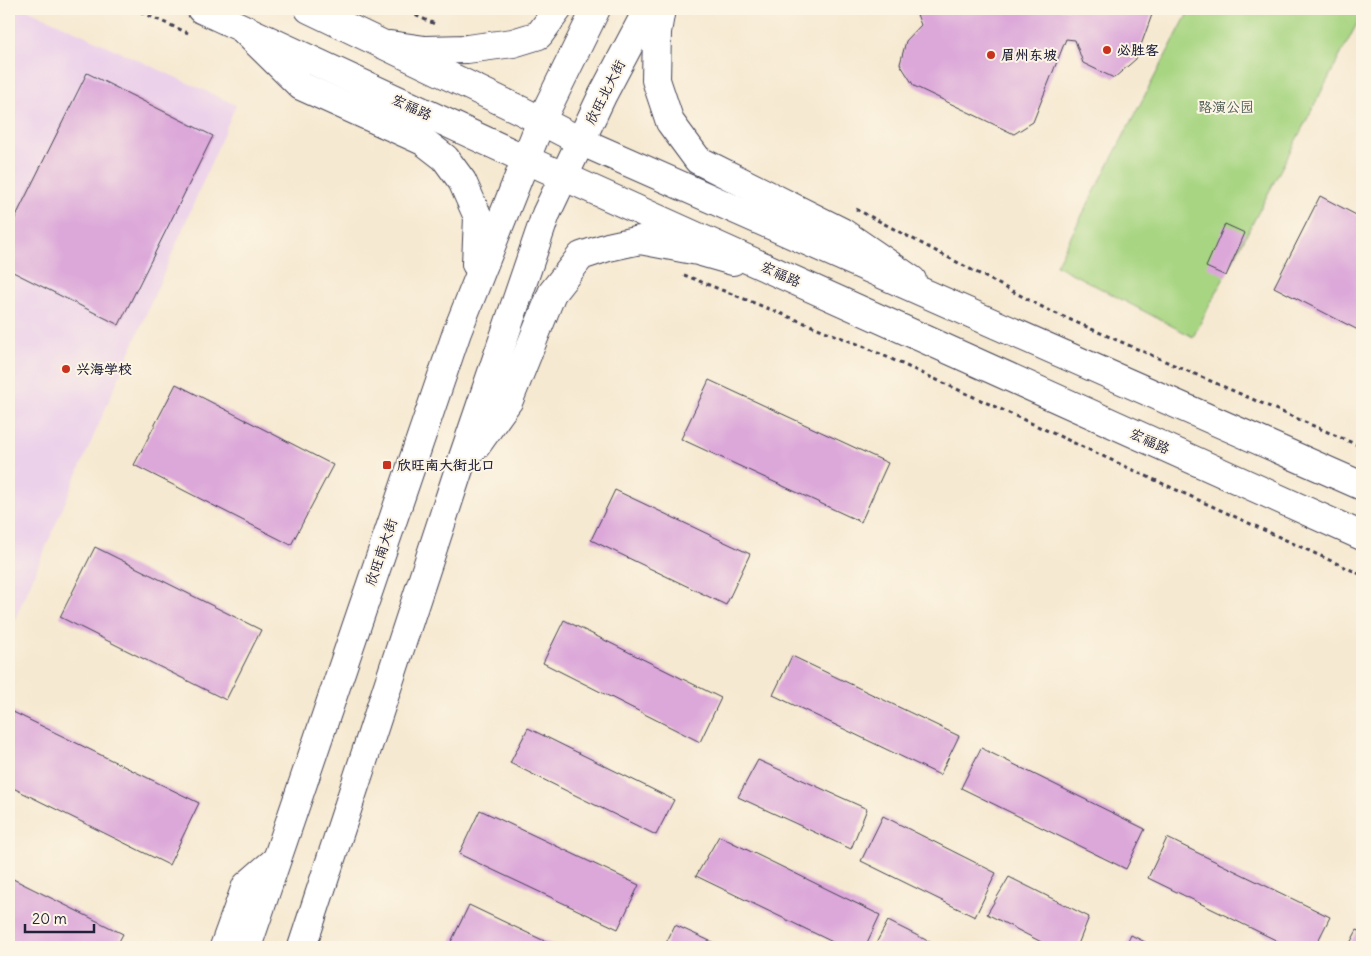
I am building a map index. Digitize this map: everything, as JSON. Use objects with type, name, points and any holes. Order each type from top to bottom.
[{"type":"main road","name":"宏福路","points":[[201,9],[564,177],[1362,536]]},
{"type":"main road","points":[[309,9],[541,120],[580,141],[1362,486]]},
{"type":"main road","points":[[383,44],[425,50],[467,49],[513,42],[539,35],[558,9]]},
{"type":"main road","points":[[525,159],[541,120],[596,9]]},
{"type":"main road","name":"欣旺北大街","points":[[564,177],[602,96],[648,9]]},
{"type":"main road","points":[[661,9],[657,32],[656,80],[670,122],[698,160],[842,232],[945,302]]},
{"type":"main road","points":[[243,28],[302,86],[422,141],[446,158],[462,181],[478,217],[476,262],[457,332]]},
{"type":"main road","name":"欣旺南大街","points":[[247,947],[457,332],[525,159]]},
{"type":"main road","points":[[302,947],[459,469],[546,214],[564,177]]},
{"type":"main road","points":[[459,469],[509,400],[552,293],[581,256],[640,240],[698,252],[778,273]]},
{"type":"main road","points":[[224,947],[246,886],[276,860]]},
{"type":"path","points":[[855,208],[1048,310],[1362,447]]},
{"type":"path","points":[[679,274],[864,346],[1362,575]]},
{"type":"shaded area","name":"兴海学校","points":[[9,9],[27,9],[236,105],[9,633]]},
{"type":"green space","name":"路演公园","points":[[1190,9],[1362,9],[1362,14],[1193,337],[1056,265]]},
{"type":"building","points":[[915,9],[1154,9],[1136,59],[1114,78],[1083,63],[1075,40],[1066,39],[1033,122],[1014,134],[914,86],[900,64],[906,41],[921,25]]},
{"type":"building","points":[[87,73],[213,136],[119,325],[9,270],[9,230]]},
{"type":"building","points":[[1320,196],[1362,218],[1362,332],[1274,287]]},
{"type":"building","points":[[1225,224],[1245,233],[1226,276],[1206,267]]},
{"type":"building","points":[[709,380],[888,463],[861,522],[681,439]]},
{"type":"building","points":[[176,384],[333,465],[291,545],[134,465]]},
{"type":"building","points":[[615,490],[750,554],[726,605],[591,540]]},
{"type":"building","points":[[95,547],[261,630],[226,700],[60,617]]},
{"type":"building","points":[[564,620],[721,698],[700,742],[543,663]]},
{"type":"building","points":[[792,656],[959,736],[940,775],[773,695]]},
{"type":"building","points":[[9,710],[199,803],[169,865],[9,786]]},
{"type":"building","points":[[528,728],[674,800],[656,835],[510,763]]},
{"type":"building","points":[[981,748],[1145,829],[1126,869],[961,788]]},
{"type":"building","points":[[758,760],[867,809],[851,849],[738,797]]},
{"type":"building","points":[[480,810],[639,885],[618,929],[459,854]]},
{"type":"building","points":[[883,816],[996,873],[975,917],[861,861]]},
{"type":"building","points":[[719,836],[880,915],[865,947],[843,947],[696,876]]},
{"type":"building","points":[[1167,838],[1330,917],[1315,947],[1290,947],[1148,878]]},
{"type":"building","points":[[9,877],[123,934],[116,947],[9,947]]},
{"type":"building","points":[[1009,877],[1089,917],[1077,947],[1051,947],[987,914]]},
{"type":"building","points":[[469,905],[557,947],[457,947],[450,944]]},
{"type":"building","points":[[888,921],[940,947],[874,947]]},
{"type":"building","points":[[675,925],[723,947],[664,947]]},
{"type":"building","points":[[1357,930],[1362,932],[1362,947],[1348,947]]},
{"type":"building","points":[[1131,935],[1155,947],[1125,947]]},
{"type":"place","name":"必胜客","points":[[1107,50]]},
{"type":"place","name":"眉州东坡","points":[[991,55]]},
{"type":"place","name":"兴海学校","points":[[66,369]]},
{"type":"place","name":"欣旺南大街北口","points":[[387,465]]}]
